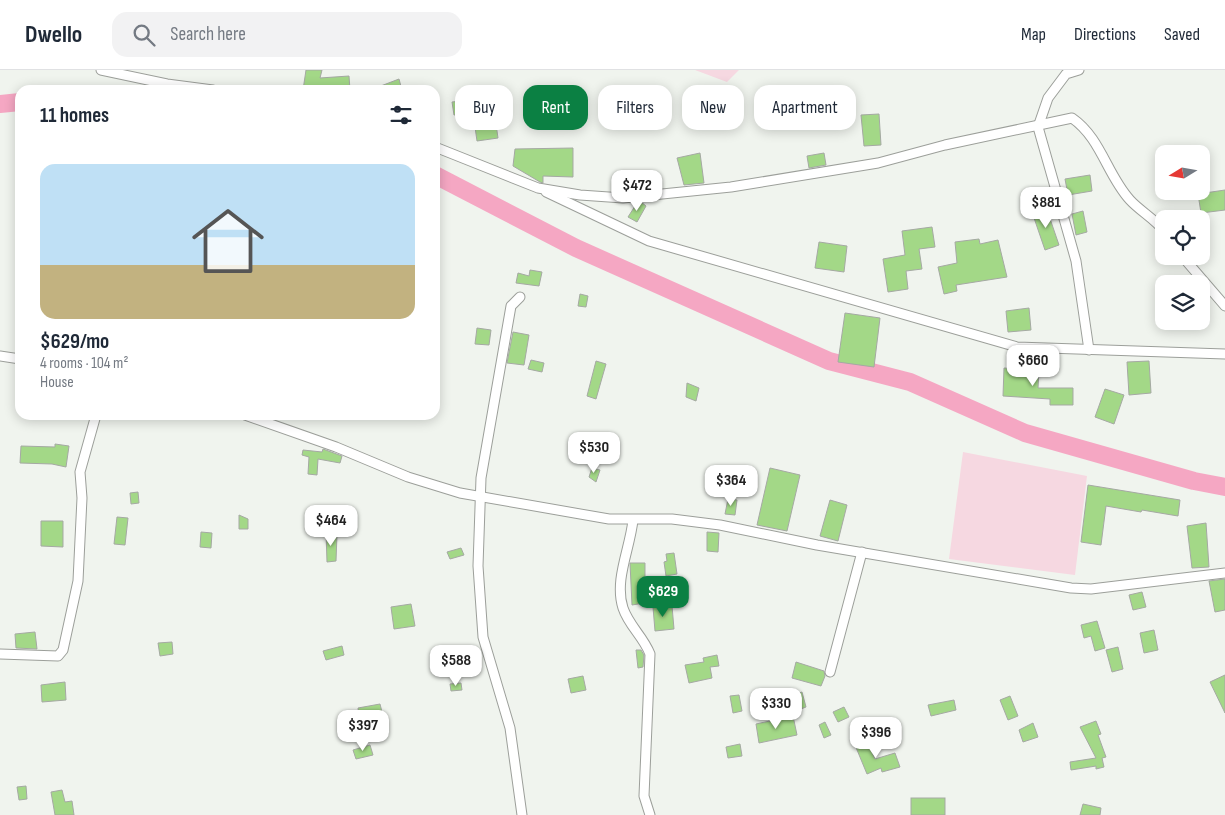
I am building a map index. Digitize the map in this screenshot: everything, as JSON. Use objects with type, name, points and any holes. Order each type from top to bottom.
[{"type":"street","points":[[101,70],[175,85]]},
{"type":"street","points":[[1079,70],[1066,74],[1048,98],[1038,127],[1076,261],[1090,350]]},
{"type":"street","points":[[538,188],[622,198],[731,187],[878,163],[945,145],[1038,127],[1072,118],[1083,126],[1128,199],[1155,223]]},
{"type":"street","points":[[440,149],[503,172],[649,241],[1017,347],[1225,354]]},
{"type":"street","points":[[1190,265],[1225,306]]},
{"type":"street","points":[[520,297],[512,306],[502,352],[479,496],[478,566],[484,637],[510,728],[522,815]]},
{"type":"street","points":[[0,356],[15,358]]},
{"type":"street","points":[[0,654],[58,656],[63,650],[78,581],[82,498],[80,472],[95,420]]},
{"type":"street","points":[[259,420],[336,447],[408,476],[479,496],[609,519],[672,519],[720,525],[1071,588],[1091,589],[1225,573]]},
{"type":"street","points":[[633,520],[620,587],[623,607],[633,629],[644,639],[650,654],[644,796],[650,815]]},
{"type":"street","points":[[830,672],[862,552]]},
{"type":"shaded area","points":[[695,70],[739,70],[727,82]]},
{"type":"shaded area","points":[[963,452],[1087,476],[1075,575],[949,559]]},
{"type":"building","points":[[306,70],[322,70],[320,78],[349,76],[350,85],[304,85]]},
{"type":"building","points":[[399,79],[401,85],[383,85]]},
{"type":"building","points":[[452,102],[455,102],[455,115],[454,115]]},
{"type":"building","points":[[879,114],[881,145],[864,146],[861,115]]},
{"type":"building","points":[[475,130],[497,130],[498,138],[477,141]]},
{"type":"building","points":[[573,148],[573,177],[543,176],[543,183],[513,166],[515,149]]},
{"type":"building","points":[[700,153],[704,183],[684,185],[677,158]]},
{"type":"building","points":[[824,153],[826,165],[809,168],[807,156]]},
{"type":"building","points":[[1090,175],[1092,191],[1068,195],[1065,179]]},
{"type":"building","points":[[1225,190],[1225,210],[1210,212],[1210,210],[1201,210],[1199,200],[1210,200],[1210,192]]},
{"type":"building","points":[[641,202],[646,206],[637,222],[628,217],[637,203]]},
{"type":"building","points":[[1046,207],[1059,245],[1045,250],[1032,212]]},
{"type":"building","points":[[1083,211],[1087,232],[1076,235],[1072,214]]},
{"type":"building","points":[[932,227],[935,247],[919,249],[922,269],[906,271],[908,289],[888,292],[883,259],[905,255],[902,231]]},
{"type":"building","points":[[979,239],[980,244],[998,240],[1007,277],[956,285],[957,291],[944,294],[938,267],[957,263],[955,242]]},
{"type":"building","points":[[819,242],[847,246],[844,272],[815,268]]},
{"type":"building","points":[[530,270],[542,272],[539,286],[516,283],[518,273],[529,276]]},
{"type":"building","points":[[580,294],[588,296],[586,307],[578,306]]},
{"type":"building","points":[[1029,308],[1031,330],[1008,332],[1006,311]]},
{"type":"building","points":[[845,313],[880,318],[874,367],[838,362]]},
{"type":"building","points":[[477,328],[491,330],[489,345],[475,344]]},
{"type":"building","points":[[513,332],[529,335],[524,365],[507,363]]},
{"type":"building","points":[[531,360],[544,363],[542,372],[528,369]]},
{"type":"building","points":[[596,361],[606,364],[596,399],[587,396]]},
{"type":"building","points":[[1149,361],[1151,393],[1129,395],[1127,362]]},
{"type":"building","points":[[1004,368],[1039,370],[1038,388],[1073,388],[1073,405],[1050,405],[1050,399],[1003,396]]},
{"type":"building","points":[[687,383],[699,388],[696,401],[686,397]]},
{"type":"building","points":[[1105,389],[1124,395],[1114,424],[1095,417]]},
{"type":"building","points":[[55,444],[69,446],[66,467],[52,464],[20,463],[21,446],[55,447]]},
{"type":"building","points":[[323,449],[342,456],[340,463],[318,459],[317,475],[308,474],[309,457],[302,455],[303,450],[322,452]]},
{"type":"building","points":[[592,468],[600,470],[596,482],[589,477]]},
{"type":"building","points":[[770,468],[800,475],[787,531],[757,525]]},
{"type":"building","points":[[1088,485],[1180,500],[1178,516],[1106,506],[1101,545],[1081,542]]},
{"type":"building","points":[[138,492],[139,503],[131,504],[130,493]]},
{"type":"building","points":[[728,499],[737,500],[735,515],[725,514]]},
{"type":"building","points":[[830,500],[847,505],[838,541],[820,536]]},
{"type":"building","points":[[239,515],[248,519],[248,529],[239,529]]},
{"type":"building","points":[[117,517],[128,518],[125,545],[114,544]]},
{"type":"building","points":[[41,521],[63,521],[63,547],[41,546]]},
{"type":"building","points":[[1206,523],[1209,567],[1192,568],[1187,526]]},
{"type":"building","points":[[201,532],[212,533],[211,548],[200,547]]},
{"type":"building","points":[[326,532],[337,534],[336,561],[327,562]]},
{"type":"building","points":[[707,532],[719,533],[718,552],[707,551]]},
{"type":"building","points":[[461,548],[464,555],[450,559],[447,552]]},
{"type":"building","points":[[674,553],[677,574],[666,576],[664,562],[667,561],[666,554]]},
{"type":"building","points":[[630,563],[645,563],[645,589],[648,589],[650,602],[632,605]]},
{"type":"building","points":[[1225,579],[1225,610],[1215,612],[1209,581]]},
{"type":"building","points":[[1142,592],[1146,607],[1133,610],[1129,595]]},
{"type":"building","points":[[411,604],[415,626],[394,629],[391,607]]},
{"type":"building","points":[[672,606],[674,629],[655,631],[653,607]]},
{"type":"building","points":[[1097,621],[1105,648],[1095,651],[1091,636],[1084,638],[1081,625]]},
{"type":"building","points":[[1154,630],[1158,650],[1144,653],[1140,633]]},
{"type":"building","points":[[35,632],[37,649],[16,648],[15,634]]},
{"type":"building","points":[[172,642],[173,654],[160,656],[158,643]]},
{"type":"building","points":[[342,646],[344,655],[326,660],[323,651]]},
{"type":"building","points":[[1118,647],[1123,669],[1112,672],[1106,650]]},
{"type":"building","points":[[636,650],[641,650],[644,655],[643,667],[638,668]]},
{"type":"building","points":[[717,655],[719,666],[710,667],[712,678],[689,683],[685,665],[704,662],[703,658]]},
{"type":"building","points":[[796,662],[824,671],[825,676],[821,686],[792,678]]},
{"type":"building","points":[[1225,675],[1225,713],[1210,682]]},
{"type":"building","points":[[583,676],[586,690],[571,693],[568,679]]},
{"type":"building","points":[[65,682],[66,700],[42,702],[41,685]]},
{"type":"building","points":[[461,683],[462,690],[451,691],[450,684]]},
{"type":"building","points":[[802,692],[806,707],[793,712],[788,697]]},
{"type":"building","points":[[739,695],[742,711],[733,713],[730,696]]},
{"type":"building","points":[[1010,696],[1018,716],[1008,720],[1000,700]]},
{"type":"building","points":[[954,700],[956,710],[931,716],[928,705]]},
{"type":"building","points":[[380,704],[382,712],[359,716],[358,708]]},
{"type":"building","points":[[844,707],[849,717],[838,722],[833,712]]},
{"type":"building","points":[[793,716],[797,735],[759,743],[756,724]]},
{"type":"building","points":[[1096,721],[1101,734],[1098,735],[1106,757],[1102,758],[1104,767],[1096,769],[1096,766],[1071,770],[1070,762],[1096,758],[1080,727]]},
{"type":"building","points":[[825,722],[831,735],[824,738],[819,725]]},
{"type":"building","points":[[1033,723],[1038,737],[1023,742],[1019,730]]},
{"type":"building","points":[[867,740],[875,759],[895,753],[900,767],[882,772],[881,768],[867,774],[855,745]]},
{"type":"building","points":[[740,744],[742,756],[728,758],[726,747]]},
{"type":"building","points":[[370,745],[373,755],[356,759],[353,750]]},
{"type":"building","points":[[26,786],[27,799],[19,800],[17,787]]},
{"type":"building","points":[[62,790],[65,802],[72,801],[74,815],[55,815],[51,792]]},
{"type":"building","points":[[911,798],[945,798],[945,815],[911,815]]},
{"type":"building","points":[[1083,804],[1101,808],[1100,815],[1080,815]]},
{"type":"waterway","points":[[0,104],[15,102]]},
{"type":"waterway","points":[[440,178],[576,248],[829,361],[910,382],[1025,433],[1194,481],[1225,487]]}]
